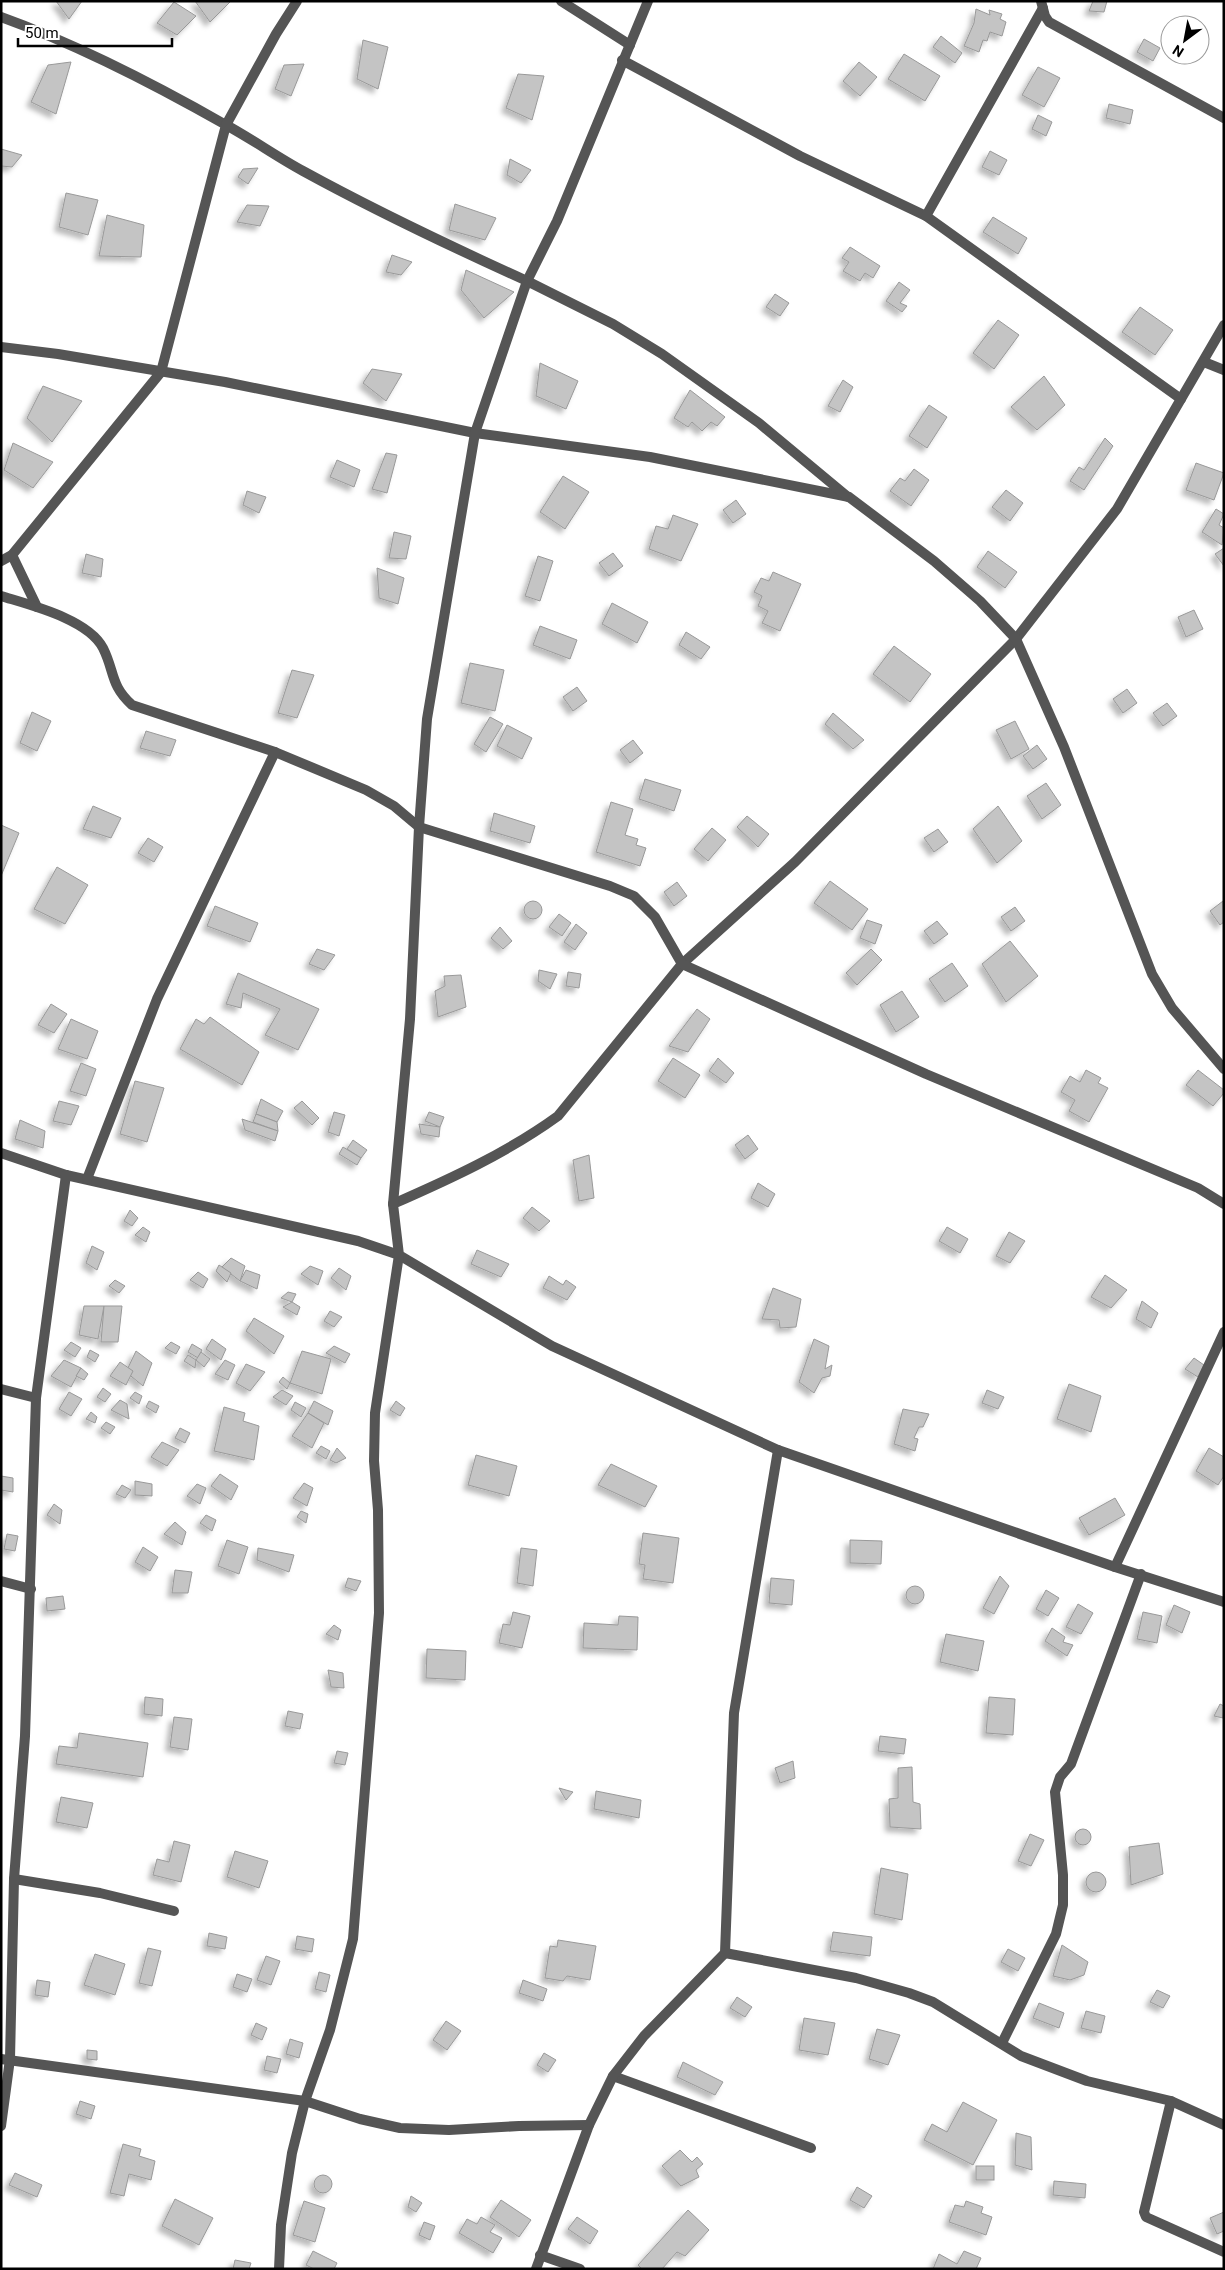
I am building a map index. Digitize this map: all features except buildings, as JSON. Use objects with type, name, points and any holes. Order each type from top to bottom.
[{"type":"street","points":[[1,561],[12,555],[162,372],[226,125],[296,1]]},
{"type":"street","points":[[561,1],[630,45]]},
{"type":"street","points":[[279,2269],[281,2225],[292,2153],[305,2101],[330,2030],[354,1939],[378,1613],[378,1510],[374,1462],[375,1412],[399,1255],[393,1204],[410,1019],[419,828],[427,719],[475,433],[527,281],[557,221],[648,1]]},
{"type":"street","points":[[1042,5],[1050,22],[1224,118]]},
{"type":"street","points":[[926,216],[1042,5]]},
{"type":"street","points":[[1,17],[48,34],[226,125],[303,171],[466,254],[527,281],[613,324],[662,354],[759,423],[849,497],[934,561],[980,602],[1016,639],[1064,747],[1152,974],[1172,1008],[1224,1069]]},
{"type":"street","points":[[622,60],[800,156],[926,216],[1181,399]]},
{"type":"street","points":[[393,1204],[466,1172],[558,1116],[682,964],[795,862],[1016,639],[1117,509],[1224,325]]},
{"type":"street","points":[[1,347],[58,354],[225,382],[475,433],[650,457],[849,497]]},
{"type":"street","points":[[1204,362],[1224,370]]},
{"type":"street","points":[[12,555],[37,607]]},
{"type":"street","points":[[1,596],[74,621],[103,646],[120,694],[132,705],[275,752],[366,790],[394,806],[419,828],[610,886],[634,896],[655,917],[682,964],[926,1074],[1198,1188],[1224,1204]]},
{"type":"street","points":[[86,1179],[157,999],[275,752]]},
{"type":"street","points":[[1,1153],[66,1175],[358,1241],[399,1255],[552,1346],[778,1450],[1116,1567],[1224,1602]]},
{"type":"street","points":[[1,2126],[14,1879],[25,1736],[36,1398],[66,1175]]},
{"type":"street","points":[[1116,1567],[1224,1332]]},
{"type":"street","points":[[1,1389],[36,1398]]},
{"type":"street","points":[[536,2269],[589,2125],[613,2076],[644,2036],[725,1953],[734,1713],[778,1450]]},
{"type":"street","points":[[1002,2043],[1056,1934],[1064,1905],[1055,1792],[1060,1777],[1071,1764],[1141,1574]]},
{"type":"street","points":[[1,1581],[31,1589]]},
{"type":"street","points":[[14,1879],[100,1893],[174,1911]]},
{"type":"street","points":[[725,1953],[856,1978],[909,1993],[933,2002],[1021,2056],[1079,2078],[1171,2101],[1224,2125]]},
{"type":"street","points":[[6,2059],[305,2101],[360,2119],[400,2128],[449,2130],[589,2125]]},
{"type":"street","points":[[613,2076],[811,2148]]},
{"type":"street","points":[[1171,2101],[1144,2212],[1146,2217],[1224,2252]]},
{"type":"street","points":[[540,2255],[580,2269]]}]
